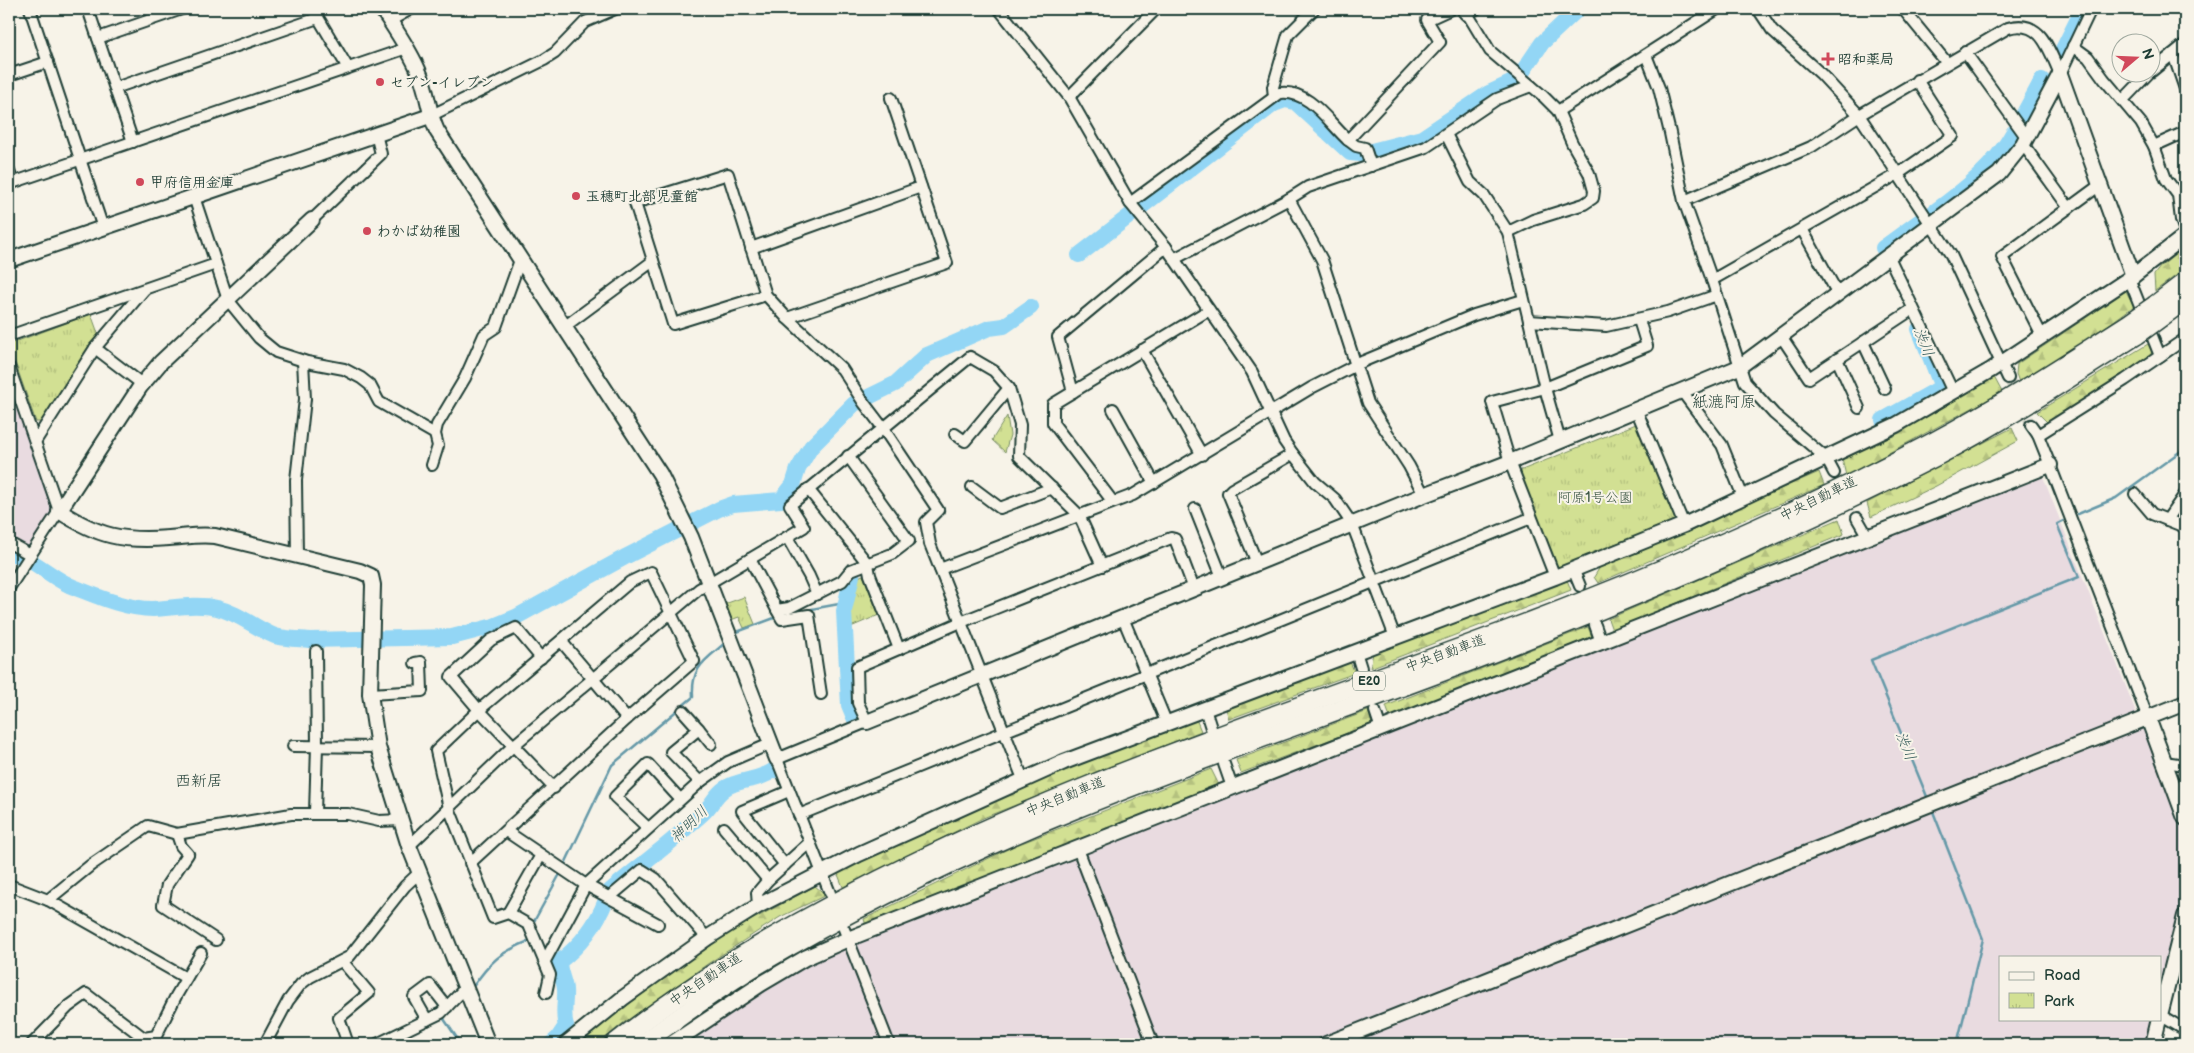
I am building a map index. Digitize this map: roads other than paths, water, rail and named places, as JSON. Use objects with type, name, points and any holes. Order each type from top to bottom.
[{"type":"highway","name":"中央自動車道","points":[[2159,311],[2185,282]]},
{"type":"highway","name":"中央自動車道","points":[[642,1044],[754,966],[943,867],[1074,810],[1519,643],[1722,559],[1822,513],[1940,454],[2044,394],[2159,311],[2185,300]]},
{"type":"highway","name":"中央自動車道","points":[[614,1044],[682,994],[745,953],[870,884],[937,851],[1076,791],[1514,628],[1723,542],[1815,500],[1935,440],[2132,329]]},
{"type":"street","points":[[30,9],[103,228]]},
{"type":"street","points":[[88,9],[133,142]]},
{"type":"street","points":[[98,38],[177,9]]},
{"type":"street","points":[[382,9],[420,72],[430,116],[436,131],[660,474],[691,537],[710,583],[770,744],[830,893]]},
{"type":"street","points":[[390,21],[411,9]]},
{"type":"street","points":[[9,260],[430,116],[544,60],[555,53],[585,22],[614,9]]},
{"type":"street","points":[[999,9],[1069,97],[1133,208],[1166,246],[1252,372],[1284,441],[1315,482],[1335,499],[1352,524],[1395,638]]},
{"type":"street","points":[[1069,97],[1156,9]]},
{"type":"street","points":[[1274,96],[1273,87],[1288,35],[1314,9]]},
{"type":"street","points":[[1348,140],[1440,42],[1427,20],[1451,9]]},
{"type":"street","points":[[1558,112],[1716,9]]},
{"type":"street","points":[[1758,9],[1772,30],[1821,74],[1859,115],[1952,256],[2008,378]]},
{"type":"street","points":[[1903,9],[1947,62]]},
{"type":"street","points":[[777,760],[1739,367],[1999,174],[2025,141],[2091,9]]},
{"type":"street","points":[[1469,10],[1490,51],[1558,112],[1572,143],[1589,173],[1594,191],[1593,198],[1584,204],[1533,220],[1508,232]]},
{"type":"street","points":[[115,88],[315,13],[348,68]]},
{"type":"street","points":[[1684,201],[1812,147],[1859,115],[1947,62],[1991,36],[2019,24],[2038,32],[2045,41],[2060,74],[2160,356]]},
{"type":"street","points":[[2162,63],[2185,44]]},
{"type":"street","points":[[2073,46],[2088,57],[2141,123],[2154,146],[2166,179],[2178,195],[2185,231]]},
{"type":"street","points":[[9,171],[11,184],[407,48]]},
{"type":"street","points":[[1965,52],[2069,208]]},
{"type":"street","points":[[2173,54],[2185,89]]},
{"type":"street","points":[[1646,55],[1659,88],[1684,201],[1745,382],[1774,414],[1826,458],[1834,473]]},
{"type":"street","points":[[9,75],[48,62]]},
{"type":"street","points":[[1712,280],[1898,174],[1953,136],[1917,80]]},
{"type":"street","points":[[2124,100],[2141,82]]},
{"type":"street","points":[[1174,258],[1289,199],[1308,187],[1426,147],[1497,99],[1530,86]]},
{"type":"street","points":[[1133,208],[1274,96],[1287,92],[1302,96],[1348,140],[1356,146],[1366,148],[1371,165]]},
{"type":"street","points":[[787,318],[947,263],[891,98]]},
{"type":"street","points":[[2154,146],[2185,132]]},
{"type":"street","points":[[9,588],[142,384],[161,362],[381,154],[376,134]]},
{"type":"street","points":[[1446,134],[1470,182],[1484,195],[1508,232],[1523,300],[1560,441]]},
{"type":"street","points":[[766,295],[673,324],[635,203],[728,174],[766,295],[787,318],[842,368],[861,400],[883,428],[938,510],[926,522],[930,544],[1023,779]]},
{"type":"street","points":[[2042,336],[2002,257],[2100,185]]},
{"type":"street","points":[[751,248],[921,187]]},
{"type":"street","points":[[194,197],[228,300],[259,338],[276,352],[303,361],[344,369],[370,385],[379,402],[435,434]]},
{"type":"street","points":[[1289,199],[1322,260],[1368,403],[1409,466],[1424,495]]},
{"type":"street","points":[[1802,229],[1838,294]]},
{"type":"street","points":[[566,1044],[623,998],[706,938],[758,906],[859,854],[1023,779],[1555,577],[1684,525],[1896,425],[2042,336],[2131,277],[2185,236]]},
{"type":"street","points":[[1073,392],[1058,337],[1166,246]]},
{"type":"street","points":[[1889,257],[1952,392]]},
{"type":"street","points":[[432,465],[438,446],[435,434],[437,425],[465,378],[484,335],[496,327],[520,260]]},
{"type":"street","points":[[564,327],[653,261]]},
{"type":"street","points":[[9,336],[216,264]]},
{"type":"street","points":[[34,442],[95,348],[144,289]]},
{"type":"street","points":[[1529,321],[1606,326],[1639,320],[1717,295]]},
{"type":"street","points":[[940,570],[1133,495],[1271,411],[1355,366],[1474,315],[1523,300]]},
{"type":"street","points":[[1781,336],[1809,378],[1913,309]]},
{"type":"street","points":[[1114,502],[1053,423],[1053,404],[1209,310]]},
{"type":"street","points":[[1555,577],[1530,518],[1510,462],[1492,402],[1545,388],[1648,346],[1639,320]]},
{"type":"street","points":[[2038,435],[2185,339]]},
{"type":"street","points":[[1863,342],[1885,389]]},
{"type":"street","points":[[95,348],[142,384]]},
{"type":"street","points":[[1142,350],[1202,454]]},
{"type":"street","points":[[409,846],[514,746],[699,589],[804,527],[790,505],[970,357],[994,371],[1009,388],[1020,425],[1019,456],[1079,515],[1102,566]]},
{"type":"street","points":[[1837,360],[1858,408]]},
{"type":"street","points":[[296,556],[296,480],[306,399],[303,361]]},
{"type":"street","points":[[9,367],[58,511],[84,527],[122,539],[146,540],[202,534],[360,571],[371,576],[373,585],[370,694],[378,747],[409,846],[488,1044]]},
{"type":"street","points":[[955,434],[965,441],[1009,388]]},
{"type":"street","points":[[1681,390],[1722,444],[1743,497]]},
{"type":"street","points":[[1113,409],[1154,483]]},
{"type":"street","points":[[1636,409],[1684,525]]},
{"type":"street","points":[[2031,425],[2038,435],[2050,465],[2185,818]]},
{"type":"street","points":[[1257,563],[1228,493],[1232,488],[1293,454]]},
{"type":"street","points":[[778,610],[789,608],[842,581],[851,570],[892,554],[909,541],[848,456]]},
{"type":"street","points":[[671,1044],[768,980],[846,934],[1078,849],[2050,465]]},
{"type":"street","points":[[972,487],[1000,508],[1052,488]]},
{"type":"street","points":[[808,489],[868,564],[870,575],[899,649]]},
{"type":"street","points":[[2135,494],[2152,514],[2185,527]]},
{"type":"street","points":[[2167,520],[2185,494]]},
{"type":"street","points":[[1195,509],[1222,577]]},
{"type":"street","points":[[799,815],[1530,518]]},
{"type":"street","points":[[1857,518],[1868,537]]},
{"type":"street","points":[[787,537],[817,594]]},
{"type":"street","points":[[867,722],[858,703],[856,667],[961,622],[1171,538],[1175,539],[1194,589]]},
{"type":"street","points":[[9,545],[14,545],[29,555]]},
{"type":"street","points":[[750,559],[782,619],[809,615],[821,694]]},
{"type":"street","points":[[1574,569],[1580,586]]},
{"type":"street","points":[[470,863],[554,788],[627,719],[694,661],[651,572],[630,582],[479,710],[436,751],[448,808],[470,863],[492,918],[508,913],[541,855]]},
{"type":"street","points":[[1124,618],[1167,724]]},
{"type":"street","points":[[1595,625],[1601,642]]},
{"type":"street","points":[[541,658],[516,628],[491,640],[451,677],[479,710],[554,788]]},
{"type":"street","points":[[561,641],[627,719]]},
{"type":"street","points":[[315,813],[317,746],[316,651]]},
{"type":"street","points":[[1356,652],[1361,668]]},
{"type":"street","points":[[370,694],[422,691],[421,662],[415,663]]},
{"type":"street","points":[[1326,1044],[1353,1039],[1910,812],[2185,703]]},
{"type":"street","points":[[1205,710],[1211,728]]},
{"type":"street","points":[[683,711],[711,744]]},
{"type":"street","points":[[1375,711],[1381,729]]},
{"type":"street","points":[[699,730],[671,752],[700,782]]},
{"type":"street","points":[[545,961],[586,885],[700,782],[728,762],[770,744]]},
{"type":"street","points":[[293,746],[378,747]]},
{"type":"street","points":[[2164,762],[2185,765]]},
{"type":"street","points":[[648,828],[615,797],[648,764],[680,799]]},
{"type":"street","points":[[1224,764],[1232,787]]},
{"type":"street","points":[[785,865],[742,811],[789,791]]},
{"type":"street","points":[[48,900],[91,865],[148,826],[177,834],[291,814],[315,813],[348,814],[379,821],[400,820]]},
{"type":"street","points":[[724,828],[768,880]]},
{"type":"street","points":[[506,831],[586,885],[658,924]]},
{"type":"street","points":[[177,834],[181,846],[188,854],[167,885],[163,905],[216,940]]},
{"type":"street","points":[[758,906],[757,893],[768,880],[809,843]]},
{"type":"street","points":[[1078,849],[1152,1044]]},
{"type":"street","points":[[610,897],[642,870],[656,879],[706,938]]},
{"type":"street","points":[[265,1044],[288,1001],[301,984],[310,977],[349,957],[405,886],[420,872]]},
{"type":"street","points":[[9,885],[48,900],[186,978]]},
{"type":"street","points":[[508,913],[528,925],[550,974],[546,993]]},
{"type":"street","points":[[2162,1007],[2185,916]]},
{"type":"street","points":[[846,934],[889,1044]]},
{"type":"street","points":[[32,1044],[68,1007],[86,994],[145,1041],[156,1036],[186,978],[201,954]]},
{"type":"street","points":[[342,961],[369,993],[339,1018],[348,1044]]},
{"type":"street","points":[[427,1020],[414,997],[430,985],[447,1007]]},
{"type":"street","points":[[377,1044],[441,1013],[466,987]]},
{"type":"street","points":[[2162,1016],[2185,1030]]},
{"type":"street","points":[[2153,1044],[2159,1020]]},
{"type":"waterway","points":[[1079,255],[1274,104],[1285,100],[1295,102],[1350,153],[1360,154],[1422,138],[1489,93],[1517,80],[1542,43],[1578,9]]},
{"type":"waterway","name":"渋川","points":[[2060,55],[2083,9]]},
{"type":"waterway","name":"渋川","points":[[2022,117],[2042,80]]},
{"type":"waterway","name":"渋川","points":[[1934,212],[1978,177],[1998,156],[2013,133]]},
{"type":"waterway","name":"渋川","points":[[1884,249],[1920,221]]},
{"type":"waterway","points":[[9,553],[27,559],[67,584],[113,602],[153,609],[193,606],[217,608],[233,613],[268,633],[279,637],[309,640],[452,637],[494,626],[516,617],[627,556],[719,509],[733,504],[781,500],[793,485],[798,469],[811,447],[854,404],[895,384],[927,355],[989,328],[1004,326],[1031,307]]},
{"type":"waterway","name":"渋川","points":[[1883,420],[1942,387],[1919,329]]},
{"type":"waterway","points":[[2078,514],[2116,498],[2185,448]]},
{"type":"waterway","name":"渋川","points":[[1928,799],[1871,660],[2079,577],[2057,524],[2063,521]]},
{"type":"waterway","name":"神明川","points":[[852,576],[844,611],[849,705],[856,722]]},
{"type":"waterway","points":[[790,613],[839,604],[845,605]]},
{"type":"waterway","points":[[737,632],[777,617]]},
{"type":"waterway","points":[[564,866],[612,765],[693,697],[694,678],[697,671],[726,642]]},
{"type":"waterway","name":"神明川","points":[[610,891],[666,846],[707,809],[724,789],[736,783],[768,774],[774,770]]},
{"type":"waterway","name":"渋川","points":[[1932,809],[1983,939],[1957,1044]]},
{"type":"waterway","points":[[532,925],[560,874]]},
{"type":"waterway","name":"神明川","points":[[551,1044],[558,1038],[566,1026],[564,1017],[565,989],[559,962],[587,934],[598,918],[606,900]]},
{"type":"waterway","points":[[472,988],[484,971],[496,959],[529,941]]},
{"type":"waterway","points":[[448,1012],[444,1019],[461,1044]]},
{"type":"tunnel","points":[[2008,378],[2031,425]]},
{"type":"tunnel","points":[[1834,473],[1857,518]]},
{"type":"place","name":"昭和薬局","points":[[1828,59]]},
{"type":"place","name":"セブン-イレブン","points":[[380,82]]},
{"type":"place","name":"甲府信用金庫","points":[[140,182]]},
{"type":"place","name":"玉穂町北部児童館","points":[[576,196]]},
{"type":"place","name":"わかば幼稚園","points":[[367,231]]},
{"type":"district","name":"紙漉阿原","points":[[1724,401]]},
{"type":"district","name":"西新居","points":[[199,780]]},
{"type":"park label","name":"阿原1号公園","points":[[1595,497]]}]
